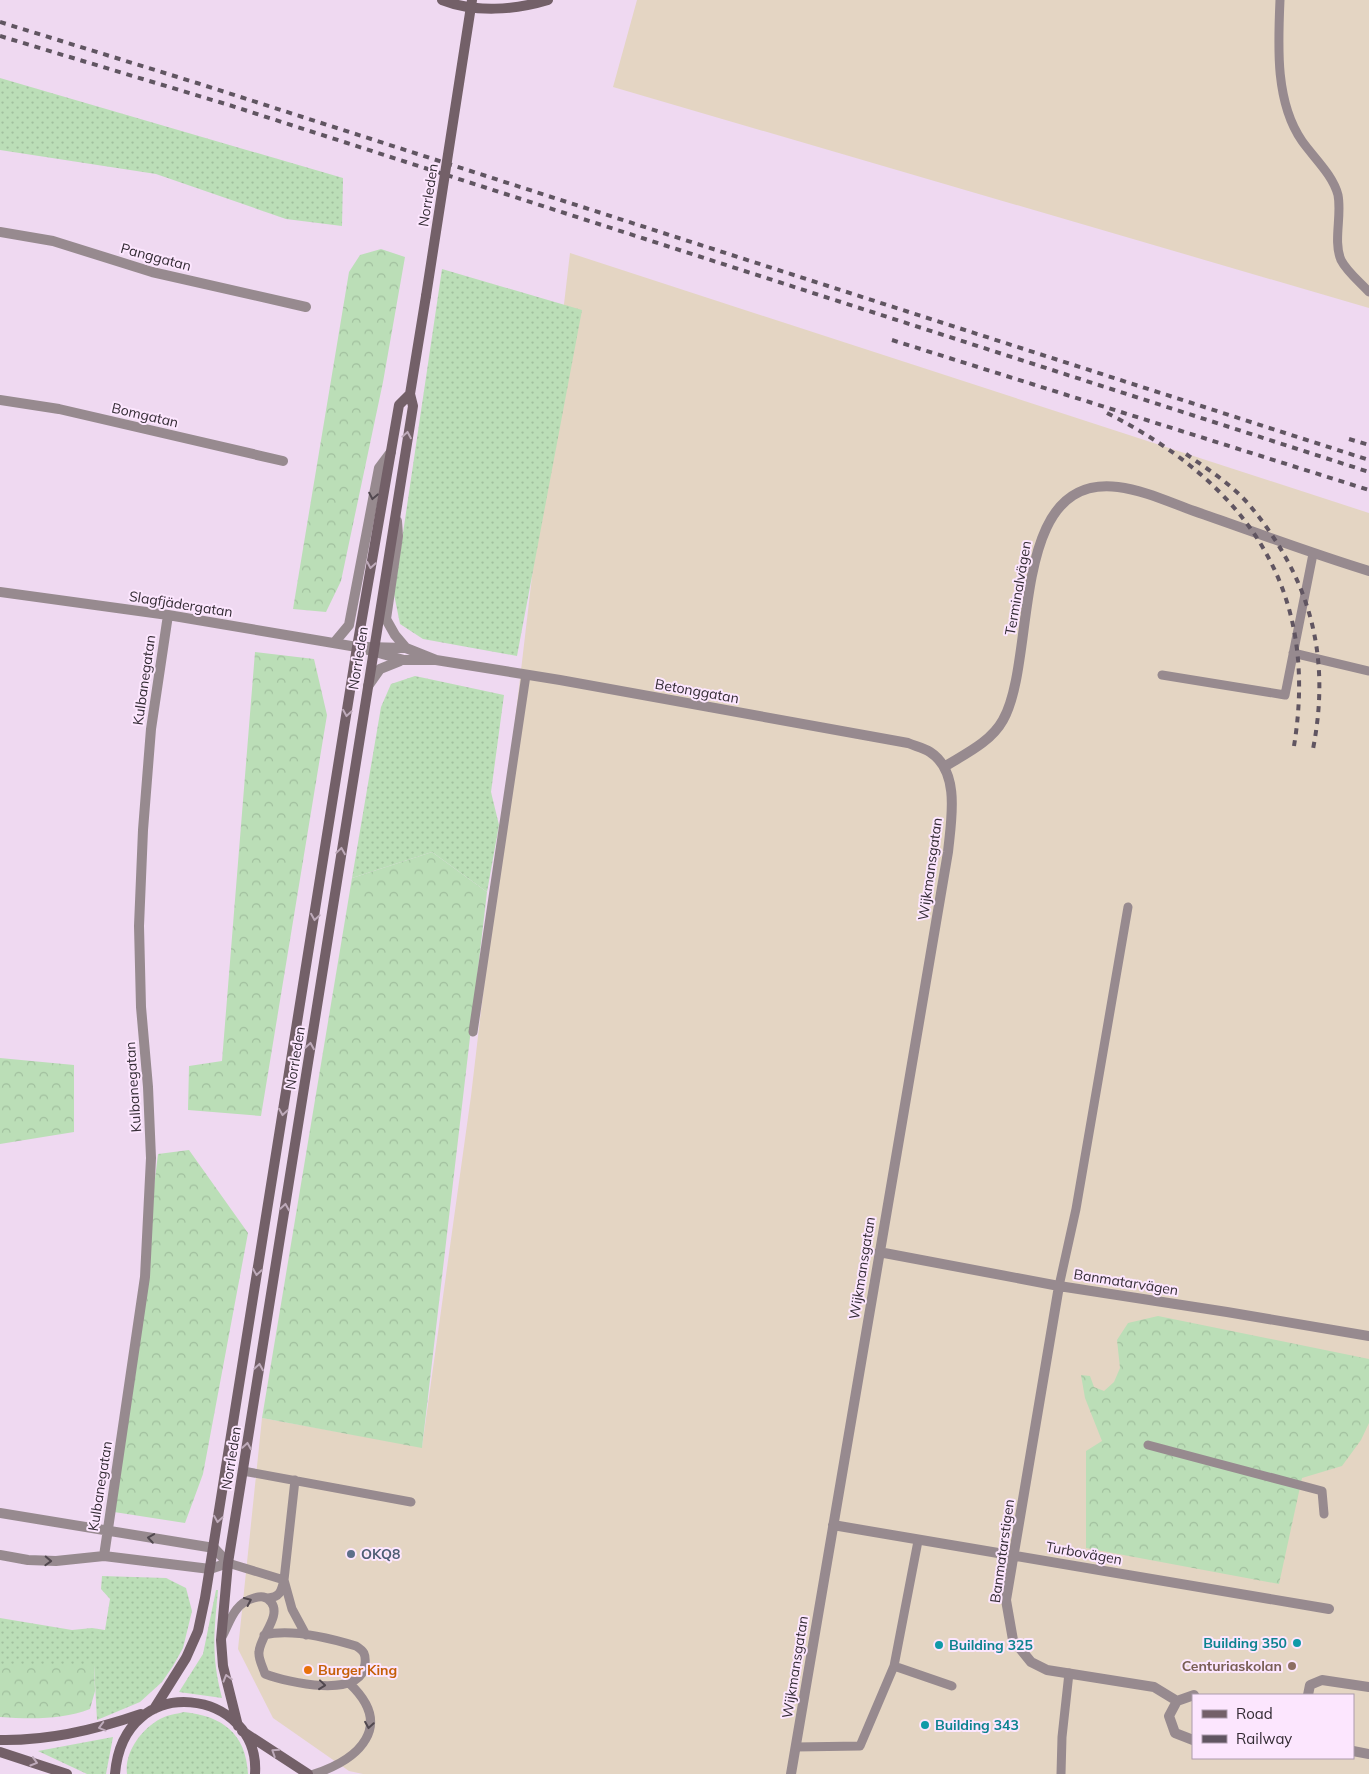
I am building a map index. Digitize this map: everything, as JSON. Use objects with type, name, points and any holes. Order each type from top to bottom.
[{"type":"main road","points":[[442,0],[453,4],[486,9],[516,7],[548,0]]},
{"type":"main road","name":"Norrleden","points":[[255,1774],[251,1748],[240,1728],[223,1666],[221,1640],[228,1563],[412,406],[410,394],[472,0]]},
{"type":"main road","name":"Norrleden","points":[[152,1710],[186,1658],[198,1631],[210,1570],[391,452],[399,405],[410,394]]},
{"type":"main road","points":[[0,1740],[20,1740],[77,1734],[169,1703],[199,1703],[227,1715],[240,1728],[308,1774]]},
{"type":"main road","points":[[115,1774],[116,1756],[123,1739],[134,1723],[152,1710]]},
{"type":"main road","points":[[0,1752],[67,1774]]},
{"type":"street","name":"Panggatan","points":[[0,232],[53,241],[152,272],[306,306]]},
{"type":"street","name":"Bomgatan","points":[[0,400],[58,409],[283,461]]},
{"type":"street","points":[[334,644],[349,625],[379,468],[391,452]]},
{"type":"street","name":"Terminalvägen","points":[[944,767],[973,750],[995,732],[1012,703],[1042,534],[1061,504],[1071,496],[1088,488],[1103,486],[1132,490],[1273,538],[1313,554],[1369,571]]},
{"type":"street","points":[[396,500],[398,536],[386,618],[395,635],[406,648]]},
{"type":"street","name":"Slagfjädergatan","points":[[0,592],[168,615],[358,647]]},
{"type":"street","name":"Kulbanegatan","points":[[104,1556],[106,1531],[145,1277],[150,1158],[148,1087],[141,1007],[139,926],[143,830],[151,729],[168,615]]},
{"type":"street","name":"Betonggatan","points":[[358,647],[373,649],[406,648],[436,660]]},
{"type":"street","name":"Betonggatan","points":[[373,649],[404,660],[436,660],[908,743],[930,752],[944,767]]},
{"type":"street","name":"Betonggatan","points":[[366,689],[380,669],[404,660]]},
{"type":"street","name":"Wijkmansgatan","points":[[791,1774],[948,852],[952,816],[951,786],[944,767]]},
{"type":"street","name":"Banmatarvägen","points":[[879,1252],[1060,1286],[1369,1336]]},
{"type":"street","name":"Banmatarstigen","points":[[1060,1286],[1006,1600],[1013,1640],[1031,1662],[1047,1670],[1154,1688],[1177,1701]]},
{"type":"street","points":[[0,1513],[214,1548],[228,1563],[210,1570],[104,1556],[56,1561],[28,1560],[0,1555]]},
{"type":"street","name":"Turbovägen","points":[[834,1525],[918,1541],[1014,1555],[1329,1609]]},
{"type":"street","points":[[1308,1694],[1310,1686],[1322,1680],[1369,1687]]},
{"type":"street","points":[[1192,1696],[1177,1701],[1169,1716],[1175,1733],[1192,1740]]},
{"type":"street","points":[[1354,1751],[1369,1754]]},
{"type":"lane","points":[[1280,0],[1278,42],[1281,74],[1290,119],[1303,142],[1317,158],[1337,194],[1339,251],[1342,261],[1369,292]]},
{"type":"lane","points":[[1162,675],[1285,695],[1313,554]]},
{"type":"lane","points":[[1294,653],[1369,671]]},
{"type":"lane","points":[[473,1032],[526,675]]},
{"type":"lane","points":[[1060,1286],[1076,1209],[1128,907]]},
{"type":"lane","points":[[1148,1445],[1322,1491],[1324,1514]]},
{"type":"lane","points":[[243,1471],[411,1502]]},
{"type":"lane","points":[[221,1640],[237,1607],[248,1600],[260,1596],[276,1597],[281,1592],[295,1480]]},
{"type":"lane","points":[[796,1747],[860,1746],[894,1666],[918,1541]]},
{"type":"lane","points":[[228,1563],[284,1580]]},
{"type":"lane","points":[[284,1580],[292,1609],[306,1635]]},
{"type":"lane","points":[[264,1635],[275,1632],[339,1641],[362,1650],[366,1655],[365,1667],[359,1677],[350,1684],[338,1686],[276,1678],[265,1674],[258,1654],[264,1635],[274,1613],[273,1604],[268,1598]]},
{"type":"lane","points":[[894,1666],[952,1686]]},
{"type":"lane","points":[[1061,1774],[1061,1752],[1069,1673]]},
{"type":"lane","points":[[314,1774],[329,1769],[355,1753],[364,1742],[371,1726],[370,1710],[367,1703],[363,1696],[350,1684]]},
{"type":"shaded area","points":[[637,0],[1369,0],[1369,308],[613,87]]},
{"type":"shaded area","points":[[570,253],[1369,513],[1369,1774],[363,1774],[349,1771],[273,1718],[238,1649],[262,1418],[422,1447],[471,1096]]},
{"type":"green space","points":[[0,78],[343,178],[342,226],[286,219],[156,174],[0,150]]},
{"type":"green space","points":[[381,249],[405,257],[383,382],[341,581],[326,612],[293,609],[349,272],[360,255]]},
{"type":"green space","points":[[442,269],[582,310],[517,656],[423,639],[400,624],[394,594]]},
{"type":"green space","points":[[255,652],[314,659],[327,715],[261,1116],[188,1110],[189,1066],[222,1061]]},
{"type":"green space","points":[[415,676],[504,695],[491,792],[499,825],[487,892],[432,852],[352,878],[381,707],[391,684]]},
{"type":"green space","points":[[432,852],[487,892],[422,1448],[262,1418],[352,878]]},
{"type":"green space","points":[[0,1058],[74,1065],[74,1132],[0,1144]]},
{"type":"green space","points":[[189,1150],[248,1233],[203,1474],[185,1523],[114,1512],[158,1154]]},
{"type":"green space","points":[[1158,1316],[1369,1359],[1369,1423],[1361,1440],[1342,1466],[1302,1478],[1279,1584],[1086,1548],[1086,1451],[1102,1441],[1085,1398],[1081,1375],[1090,1376],[1094,1387],[1104,1391],[1114,1382],[1120,1368],[1117,1340],[1128,1323]]},
{"type":"green space","points":[[102,1576],[166,1578],[186,1588],[192,1611],[183,1648],[162,1682],[140,1702],[97,1720],[94,1665],[0,1665],[0,1618],[72,1630],[92,1628],[105,1630],[110,1599],[101,1589]]},
{"type":"green space","points":[[216,1590],[218,1590],[215,1657],[222,1698],[179,1692],[203,1654]]},
{"type":"green space","points":[[0,1665],[94,1665],[95,1691],[90,1709],[57,1717],[0,1717]]},
{"type":"green space","points":[[184,1712],[210,1718],[230,1729],[237,1737],[242,1748],[248,1774],[127,1774],[128,1758],[141,1735],[160,1719]]},
{"type":"green space","points":[[113,1737],[106,1774],[87,1774],[38,1751]]},
{"type":"railway","points":[[0,22],[197,83],[1369,460]]},
{"type":"railway","points":[[0,36],[229,105],[1369,472]]},
{"type":"railway","points":[[892,340],[1369,490]]},
{"type":"railway","points":[[1107,413],[1156,441],[1198,472],[1234,507],[1262,546],[1283,589],[1295,637],[1299,689],[1294,746]]},
{"type":"railway","points":[[1349,439],[1369,445]]},
{"type":"railway","points":[[1186,454],[1229,485],[1251,507],[1272,535],[1289,563],[1302,591],[1317,651],[1318,715],[1313,749]]},
{"type":"place","name":"OKQ8","points":[[351,1554]]},
{"type":"place","name":"Building 350","points":[[1297,1643]]},
{"type":"place","name":"Building 325","points":[[939,1645]]},
{"type":"place","name":"Centuriaskolan","points":[[1292,1666]]},
{"type":"place","name":"Burger King","points":[[308,1670]]},
{"type":"place","name":"Building 343","points":[[925,1725]]}]
